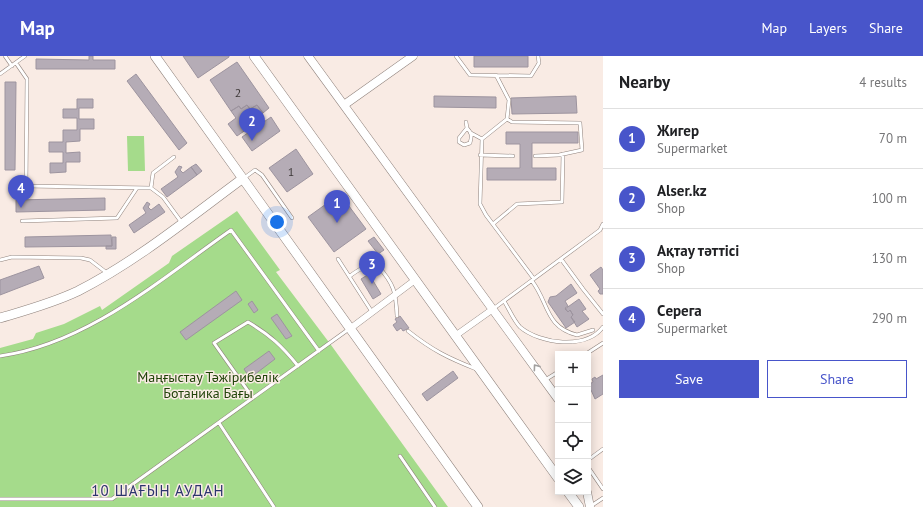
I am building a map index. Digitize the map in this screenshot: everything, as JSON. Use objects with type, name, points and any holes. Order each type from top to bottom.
[{"type":"main road","points":[[155,56],[478,507]]},
{"type":"main road","points":[[254,56],[555,474]]},
{"type":"main road","points":[[0,318],[43,306],[77,292],[109,274],[183,223],[242,179]]},
{"type":"main road","points":[[570,495],[579,507]]},
{"type":"street","points":[[308,56],[555,395]]},
{"type":"street","points":[[344,105],[413,56]]},
{"type":"street","points":[[351,328],[415,280]]},
{"type":"street","points":[[455,336],[493,309]]},
{"type":"street","points":[[588,495],[590,507]]},
{"type":"lane","points":[[5,56],[12,66]]},
{"type":"lane","points":[[0,74],[25,56]]},
{"type":"lane","points":[[456,56],[470,75],[496,76],[531,76],[539,63],[538,56]]},
{"type":"lane","points":[[16,63],[27,80],[26,186],[151,188],[163,197],[183,223]]},
{"type":"lane","points":[[496,76],[509,100],[507,119],[482,139],[480,155],[480,204],[533,280],[539,290],[552,321],[561,329],[577,335],[593,330]]},
{"type":"lane","points":[[507,119],[512,122],[580,123],[582,150],[563,154],[535,156]]},
{"type":"lane","points":[[466,122],[467,128],[482,139]]},
{"type":"lane","points":[[467,128],[460,134],[459,142],[464,144],[470,143],[472,133]]},
{"type":"lane","points":[[493,224],[517,204],[562,202],[563,154]]},
{"type":"lane","points":[[480,155],[513,156]]},
{"type":"lane","points":[[151,188],[153,173],[174,157]]},
{"type":"lane","points":[[242,179],[255,170],[262,175],[292,218]]},
{"type":"lane","points":[[22,221],[117,218],[137,188]]},
{"type":"lane","points":[[493,309],[602,230],[603,224]]},
{"type":"lane","points":[[0,356],[27,351],[104,319],[231,230],[319,351]]},
{"type":"lane","points":[[0,260],[12,257],[90,260],[109,274]]},
{"type":"lane","points":[[338,259],[372,312]]},
{"type":"lane","points":[[561,259],[603,314]]},
{"type":"lane","points":[[350,276],[364,267],[378,266],[386,275],[396,294],[397,316]]},
{"type":"lane","points":[[504,301],[520,327],[537,336],[556,342],[576,342],[587,338],[603,327]]},
{"type":"lane","points":[[253,398],[214,343],[248,322],[269,334],[283,346],[298,366]]},
{"type":"lane","points":[[0,499],[112,499],[351,328]]},
{"type":"lane","points":[[408,332],[444,357],[479,370]]},
{"type":"lane","points":[[591,351],[603,344]]},
{"type":"lane","points":[[545,380],[555,374]]},
{"type":"lane","points":[[219,423],[274,507]]},
{"type":"lane","points":[[589,459],[603,449]]},
{"type":"lane","points":[[400,456],[435,507]]},
{"type":"lane","points":[[591,471],[603,489]]},
{"type":"lane","points":[[590,507],[603,498]]},
{"type":"green space","points":[[127,136],[144,136],[145,171],[128,171]]},
{"type":"green space","name":"Маңғыстау Тәжірибелік Ботаника Бағы","points":[[237,211],[280,270],[276,272],[331,345],[448,507],[0,507],[0,348],[33,339],[36,333],[64,324],[100,306],[102,310],[169,263],[172,256]]},
{"type":"building","points":[[89,56],[93,56],[93,60],[115,60],[115,69],[36,69],[36,59],[89,60]]},
{"type":"building","points":[[183,56],[229,56],[229,57],[198,78]]},
{"type":"building","points":[[474,56],[528,56],[528,67],[474,67]]},
{"type":"building","points":[[237,62],[269,108],[263,113],[257,105],[250,109],[247,105],[241,109],[239,106],[231,111],[210,80]]},
{"type":"building","points":[[136,74],[187,143],[179,150],[127,81]]},
{"type":"building","points":[[5,82],[16,82],[15,170],[5,170]]},
{"type":"building","points":[[434,96],[496,97],[496,108],[434,107]]},
{"type":"building","points":[[576,96],[577,113],[512,114],[511,98]]},
{"type":"building","points":[[77,99],[93,99],[93,108],[79,108],[79,119],[94,119],[94,129],[80,129],[80,141],[66,142],[66,153],[80,152],[80,162],[66,162],[66,172],[50,173],[50,163],[63,163],[63,152],[49,152],[49,142],[63,142],[63,130],[77,130],[77,118],[63,118],[63,109],[77,109]]},
{"type":"building","points":[[247,105],[250,109],[257,105],[263,113],[261,115],[263,118],[237,136],[228,124],[236,118],[231,111],[239,106],[241,109]]},
{"type":"building","points":[[271,117],[280,131],[252,151],[242,137]]},
{"type":"building","points":[[506,132],[578,132],[578,143],[532,143],[532,168],[556,168],[556,180],[487,180],[487,168],[520,168],[520,144],[506,144]]},
{"type":"building","points":[[296,149],[313,174],[287,192],[269,168]]},
{"type":"building","points":[[196,164],[202,171],[197,175],[191,167]]},
{"type":"building","points":[[179,166],[182,167],[180,170],[183,173],[191,167],[197,175],[167,197],[161,189],[178,177],[175,172]]},
{"type":"building","points":[[340,194],[366,229],[334,252],[308,217]]},
{"type":"building","points":[[105,198],[105,210],[16,212],[16,200]]},
{"type":"building","points":[[147,202],[150,204],[148,207],[151,210],[159,204],[165,212],[134,233],[129,225],[146,213],[143,208]]},
{"type":"building","points":[[111,235],[112,246],[25,247],[25,237]]},
{"type":"building","points":[[112,237],[116,237],[116,249],[106,249],[106,246],[112,246]]},
{"type":"building","points":[[374,237],[384,250],[378,254],[368,241]]},
{"type":"building","points":[[39,266],[44,278],[0,295],[0,280]]},
{"type":"building","points":[[601,267],[603,270],[603,294],[600,294],[598,291],[600,289],[590,275]]},
{"type":"building","points":[[369,274],[381,294],[373,299],[361,279]]},
{"type":"building","points":[[571,284],[577,293],[565,301],[568,306],[565,308],[568,312],[570,310],[573,315],[571,317],[575,322],[566,328],[548,302],[550,297],[556,296]]},
{"type":"building","points":[[236,291],[242,300],[186,340],[180,332]]},
{"type":"building","points":[[579,299],[586,309],[582,311],[589,319],[577,327],[571,317],[573,315],[570,310],[568,312],[565,309]]},
{"type":"building","points":[[252,301],[258,310],[254,313],[248,304]]},
{"type":"building","points":[[277,314],[292,336],[286,339],[271,318]]},
{"type":"building","points":[[400,316],[409,328],[403,331],[401,328],[397,331],[393,325],[397,322],[395,319]]},
{"type":"building","points":[[269,351],[275,359],[250,378],[244,369]]},
{"type":"building","points":[[453,371],[458,378],[427,401],[422,394]]},
{"type":"building","points":[[603,375],[603,394],[595,399],[591,390],[591,383],[593,382],[592,379],[595,377],[596,379]]},
{"type":"place","name":"Alser.kz","points":[[252,141]]},
{"type":"place","name":"Cерега","points":[[21,208]]},
{"type":"place","name":"Жигер","points":[[337,223]]},
{"type":"place","name":"Ақтау тәттісі","points":[[372,284]]},
{"type":"district","name":"10 ШАҒЫН АУДАН","points":[[158,490]]}]
